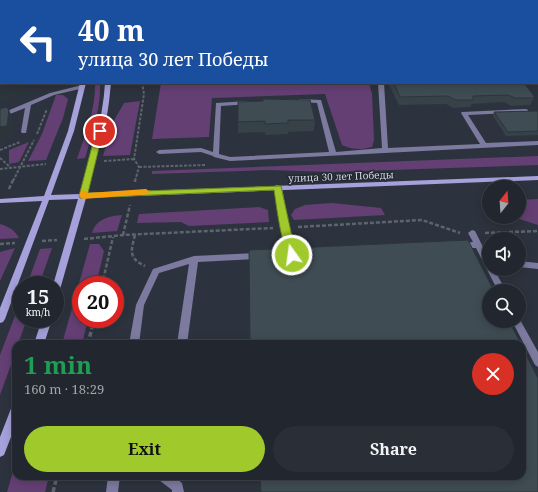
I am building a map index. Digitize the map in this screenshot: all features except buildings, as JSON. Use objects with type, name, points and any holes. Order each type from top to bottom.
[{"type":"main road","points":[[60,276],[72,240],[106,103],[108,84]]},
{"type":"main road","points":[[0,319],[47,198],[71,130],[83,85]]},
{"type":"main road","name":"улица 30 лет Победы","points":[[1,201],[133,193],[538,178]]},
{"type":"main road","points":[[40,340],[44,328]]},
{"type":"main road","points":[[0,452],[12,420]]},
{"type":"lane","points":[[380,84],[386,150]]},
{"type":"lane","points":[[0,116],[52,94],[83,85]]},
{"type":"lane","points":[[296,102],[319,101],[333,154]]},
{"type":"lane","points":[[216,156],[218,104],[257,103]]},
{"type":"lane","points":[[24,132],[28,104]]},
{"type":"lane","points":[[484,145],[464,113],[526,111]]},
{"type":"lane","points":[[159,152],[201,150],[216,156],[230,159],[538,143]]},
{"type":"lane","points":[[278,187],[285,228],[292,255]]},
{"type":"lane","points":[[472,233],[482,253]]},
{"type":"lane","points":[[454,246],[478,245]]},
{"type":"lane","points":[[135,340],[140,305],[156,271],[194,259],[269,256]]},
{"type":"lane","points":[[183,340],[194,259]]},
{"type":"lane","points":[[526,265],[538,266]]},
{"type":"lane","points":[[521,328],[538,362]]},
{"type":"lane","points":[[112,492],[114,480]]},
{"type":"lane","points":[[169,480],[178,487],[178,492]]},
{"type":"path","points":[[122,235],[139,167],[134,158],[144,94],[142,84]]},
{"type":"path","points":[[1,201],[22,166],[36,136],[52,94]]},
{"type":"path","points":[[28,139],[36,136]]},
{"type":"path","points":[[0,150],[21,142]]},
{"type":"path","points":[[0,158],[12,168]]},
{"type":"path","points":[[0,244],[113,237],[122,235],[422,220],[461,234],[538,231]]},
{"type":"path","points":[[135,235],[131,254],[135,262],[156,271]]},
{"type":"path","points":[[104,276],[113,237]]},
{"type":"path","points":[[89,340],[92,328]]},
{"type":"path","points":[[53,492],[56,480]]},
{"type":"shaded area","points":[[95,84],[100,84],[96,121],[85,158],[77,159],[92,112]]},
{"type":"shaded area","points":[[161,84],[369,84],[372,94],[374,140],[372,147],[364,149],[353,149],[342,145],[325,94],[212,98],[209,137],[152,139]]},
{"type":"shaded area","points":[[56,95],[63,95],[68,99],[63,118],[46,160],[28,161],[42,134]]},
{"type":"shaded area","points":[[140,101],[130,155],[103,156],[112,124],[124,103]]},
{"type":"shaded area","points":[[29,142],[19,162],[9,164],[9,150]]},
{"type":"shaded area","points":[[538,156],[538,165],[331,172],[268,170],[152,174],[152,171]]},
{"type":"shaded area","points":[[538,199],[538,225],[526,221],[526,200]]},
{"type":"shaded area","points":[[332,203],[381,208],[385,215],[294,220],[291,215],[295,209],[305,205]]},
{"type":"shaded area","points":[[259,207],[268,210],[269,222],[189,226],[181,222],[137,223],[139,214]]},
{"type":"shaded area","points":[[122,215],[117,231],[92,233],[100,221],[112,216]]},
{"type":"shaded area","points":[[0,224],[11,229],[19,238],[0,239]]},
{"type":"shaded area","points":[[90,244],[99,244],[104,251],[98,276],[81,276]]},
{"type":"shaded area","points":[[15,248],[0,281],[0,252]]},
{"type":"shaded area","points":[[52,248],[42,276],[30,276],[40,249]]},
{"type":"shaded area","points":[[72,308],[72,328],[86,328],[83,340],[63,340]]},
{"type":"shaded area","points":[[12,324],[12,328],[24,328],[19,340],[12,340],[12,362],[0,395],[0,355]]},
{"type":"shaded area","points":[[12,475],[12,480],[48,480],[45,492],[7,492]]},
{"type":"slow traffic","points":[[84,193],[83,196],[146,192]]},
{"type":"route","points":[[100,131],[83,196],[278,187],[285,228],[292,255]]}]
